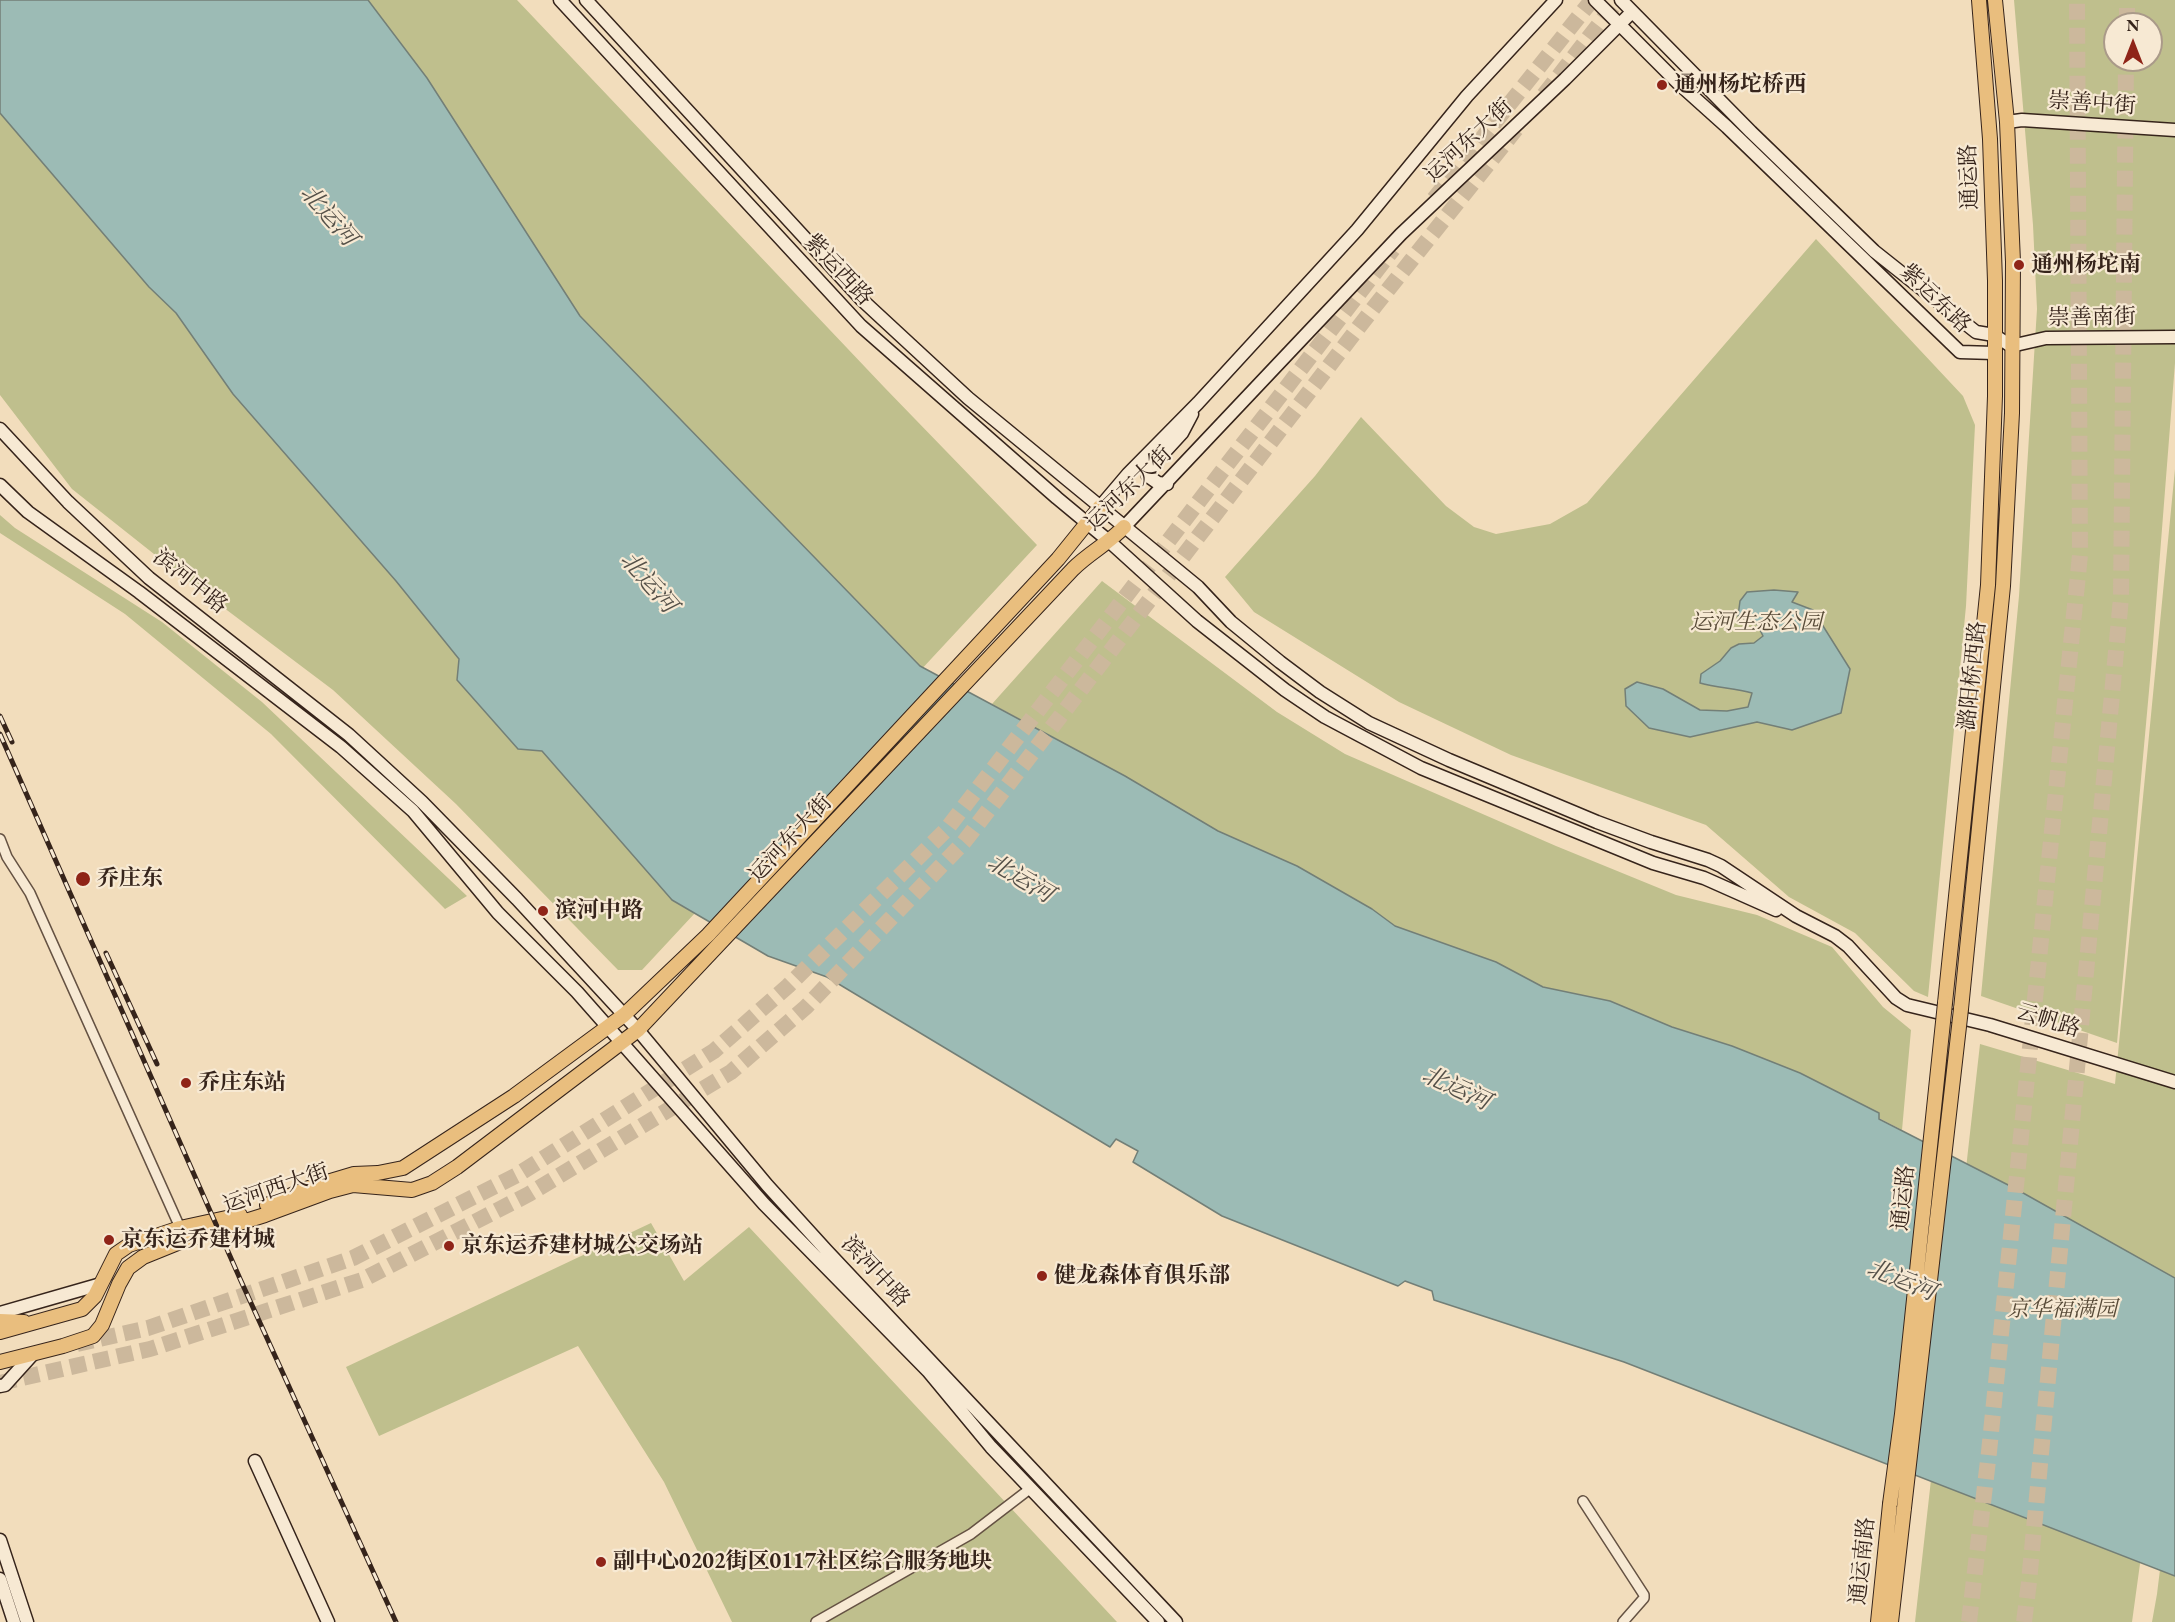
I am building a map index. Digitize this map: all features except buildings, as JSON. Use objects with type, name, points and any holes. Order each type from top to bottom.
[{"type":"main road","name":"紫运西路","points":[[561,0],[861,326],[1110,542],[1197,621],[1285,690],[1325,717],[1420,768],[1582,835],[1653,862],[1704,878],[1796,916]]},
{"type":"main road","name":"紫运西路","points":[[586,0],[861,299],[968,398],[1198,587],[1231,622],[1280,662],[1320,692],[1368,723],[1449,760],[1597,822],[1708,860],[1796,916]]},
{"type":"main road","name":"运河东大街","points":[[607,1026],[624,1015],[708,935],[1058,559],[1128,474],[1198,403],[1357,230],[1467,96],[1556,0]]},
{"type":"main road","name":"紫运东路","points":[[1595,0],[1960,352],[1994,353],[2012,346]]},
{"type":"main road","name":"紫运东路","points":[[1621,0],[1751,132],[1875,251],[1976,332],[1994,335],[2012,346]]},
{"type":"main road","name":"通运路","points":[[1979,0],[1990,139],[1995,272],[1994,353]]},
{"type":"main road","name":"通运路","points":[[1995,0],[2007,122],[2013,262],[2012,346]]},
{"type":"main road","name":"运河东大街","points":[[638,1030],[1073,569],[1082,560],[1110,542],[1401,234],[1565,80],[1632,12]]},
{"type":"main road","name":"崇善中街","points":[[2007,122],[2022,120],[2175,130]]},
{"type":"main road","name":"崇善南街","points":[[2012,346],[2046,338],[2175,338]]},
{"type":"main road","name":"潞阳桥西路","points":[[1961,1009],[2003,586],[2012,413],[2012,346]]},
{"type":"main road","name":"潞阳桥西路","points":[[1945,1003],[1988,585],[1995,396],[1994,353]]},
{"type":"main road","points":[[1167,484],[1152,481],[1148,476],[1149,469],[1182,432],[1198,403]]},
{"type":"main road","name":"滨河中路","points":[[0,429],[68,502],[149,578],[349,735],[414,795],[517,899],[638,1030],[767,1185],[826,1250],[1176,1622]]},
{"type":"main road","name":"滨河中路","points":[[0,485],[28,512],[139,592],[341,747],[413,811],[498,913],[577,992],[764,1204],[928,1371],[991,1447],[1158,1622]]},
{"type":"main road","name":"云帆路","points":[[1796,916],[1835,936],[1848,946],[1896,998],[1907,1005],[1990,1025],[2175,1082]]},
{"type":"main road","name":"通运路","points":[[1897,1506],[1902,1414],[1945,1003]]},
{"type":"main road","name":"通运路","points":[[1897,1506],[1961,1009]]},
{"type":"main road","name":"运河西大街","points":[[0,1362],[93,1336],[102,1325],[128,1268],[183,1234],[252,1212],[314,1186],[354,1174],[378,1173],[403,1168],[514,1096],[607,1026]]},
{"type":"main road","name":"运河西大街","points":[[0,1332],[82,1309],[95,1296],[116,1254],[129,1245],[265,1215],[353,1185],[412,1190],[432,1183],[457,1167],[638,1030]]},
{"type":"main road","points":[[0,1313],[101,1284]]},
{"type":"main road","points":[[0,1320],[35,1323]]},
{"type":"main road","points":[[0,1386],[5,1385],[33,1354]]},
{"type":"main road","points":[[255,1461],[328,1622]]},
{"type":"main road","name":"通运南路","points":[[1878,1622],[1897,1506]]},
{"type":"main road","name":"通运南路","points":[[1891,1622],[1897,1506]]},
{"type":"main road","points":[[0,1540],[27,1622]]},
{"type":"main road","points":[[0,1579],[14,1622]]},
{"type":"street","points":[[0,839],[30,893],[183,1234]]},
{"type":"street","points":[[816,1622],[971,1534],[1031,1488]]},
{"type":"street","points":[[1584,1501],[1644,1595],[1644,1598],[1623,1622]]},
{"type":"green space","points":[[0,0],[517,0],[1037,545],[642,970],[618,970],[456,804],[333,690],[183,577],[72,489],[0,395]]},
{"type":"green space","points":[[2014,0],[2175,0],[2175,363],[2151,669],[2117,1043],[1981,996],[2019,596],[2037,309],[2033,225]]},
{"type":"green space","name":"运河生态公园","points":[[1816,239],[1963,396],[1975,425],[1966,606],[1928,997],[1914,991],[1855,933],[1789,897],[1706,825],[1511,755],[1399,702],[1254,612],[1225,577],[1315,476],[1361,417],[1446,506],[1474,527],[1496,534],[1550,524],[1587,503]]},
{"type":"green space","name":"京华福满园","points":[[2175,469],[2175,1309],[2132,1622],[1915,1622],[1980,1044],[2115,1084]]},
{"type":"green space","points":[[0,515],[15,528],[162,622],[262,702],[467,896],[445,909],[271,734],[125,614],[0,533]]},
{"type":"green space","points":[[1102,581],[1277,712],[1345,754],[1556,846],[1676,895],[1757,915],[1832,947],[1883,1007],[1911,1030],[1902,1130],[1879,1118],[1879,1113],[1800,1073],[1732,1046],[1672,1027],[1610,1001],[1543,987],[1496,962],[1395,926],[1372,909],[1297,866],[1218,831],[1125,776],[992,704]]},
{"type":"green space","points":[[651,1223],[684,1281],[749,1227],[1117,1622],[732,1622],[664,1482],[578,1346],[379,1436],[346,1367]]},
{"type":"green space","points":[[2175,1447],[2175,1622],[2152,1622],[2157,1594]]},
{"type":"water","name":"北运河","points":[[0,0],[368,0],[427,78],[580,316],[920,666],[1125,776],[1218,831],[1297,866],[1372,909],[1395,926],[1496,962],[1543,987],[1610,1001],[1672,1027],[1732,1046],[1800,1073],[1879,1113],[1879,1119],[2016,1189],[2175,1278],[2175,1576],[1624,1362],[1434,1300],[1432,1291],[1405,1281],[1398,1286],[1222,1216],[1133,1162],[1138,1151],[1116,1139],[1110,1147],[827,977],[768,956],[672,900],[542,751],[518,749],[457,680],[459,659],[396,581],[233,394],[176,313],[149,287],[0,113]]},
{"type":"water","points":[[1774,590],[1798,592],[1792,602],[1813,610],[1850,669],[1841,713],[1792,730],[1757,722],[1690,737],[1649,728],[1626,706],[1625,689],[1637,682],[1663,689],[1700,710],[1727,711],[1748,707],[1752,693],[1700,683],[1701,674],[1720,661],[1731,648],[1739,644],[1754,643],[1763,636],[1757,624],[1738,616],[1740,601],[1747,592]]},
{"type":"tunnel","points":[[1434,199],[1592,0]]},
{"type":"tunnel","points":[[1544,95],[1618,0]]},
{"type":"tunnel","points":[[1969,1622],[1989,1452],[2080,555],[2077,0]]},
{"type":"tunnel","points":[[2127,0],[2127,12]]},
{"type":"tunnel","points":[[2024,1622],[2121,598],[2126,72]]},
{"type":"tunnel","points":[[0,1383],[150,1349],[362,1280],[529,1194],[731,1072],[806,1007],[964,842],[1375,306],[1516,129]]},
{"type":"tunnel","points":[[77,1344],[148,1328],[353,1258],[517,1175],[714,1051],[788,986],[946,830],[1393,249]]},
{"type":"railway","points":[[0,716],[12,742]]},
{"type":"railway","points":[[0,734],[241,1281],[396,1622]]},
{"type":"railway","points":[[106,953],[157,1064]]},
{"type":"place","name":"通州杨坨桥西","points":[[1662,85]]},
{"type":"place","name":"通州杨坨南","points":[[2019,265]]},
{"type":"place","name":"乔庄东","points":[[83,879]]},
{"type":"place","name":"滨河中路","points":[[543,911]]},
{"type":"place","name":"乔庄东站","points":[[186,1083]]},
{"type":"place","name":"京东运乔建材城","points":[[109,1240]]},
{"type":"place","name":"京东运乔建材城公交场站","points":[[449,1246]]},
{"type":"place","name":"健龙森体育俱乐部","points":[[1042,1276]]},
{"type":"place","name":"副中心0202街区0117社区综合服务地块","points":[[601,1562]]}]
